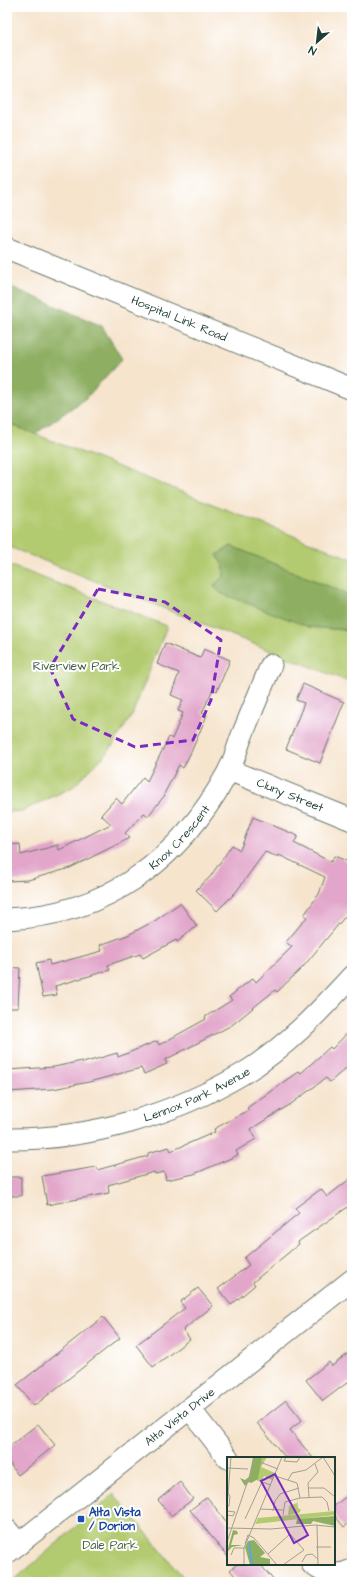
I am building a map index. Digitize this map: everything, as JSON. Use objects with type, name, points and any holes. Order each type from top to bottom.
[{"type":"street","name":"Hospital Link Road","points":[[7,248],[352,389]]},
{"type":"street","name":"Knox Crescent","points":[[7,919],[58,912],[95,901],[128,883],[158,863],[204,812],[229,770],[271,665]]},
{"type":"street","name":"Cluny Street","points":[[229,770],[352,820]]},
{"type":"street","name":"Lennox Park Avenue","points":[[7,1140],[64,1137],[102,1129],[177,1106],[214,1089],[245,1073],[292,1038],[352,976]]},
{"type":"street","name":"Alta Vista Drive","points":[[11,1542],[190,1410],[352,1280]]},
{"type":"street","points":[[190,1410],[227,1457]]},
{"type":"street","points":[[314,1565],[324,1572],[335,1575],[352,1570]]},
{"type":"highlighted area","points":[[98,589],[165,602],[221,640],[211,700],[193,740],[135,747],[73,719],[50,668]]},
{"type":"green space","points":[[7,285],[102,326],[122,359],[86,398],[35,434],[7,423]]},
{"type":"green space","points":[[7,423],[352,559],[352,596],[231,546],[224,568],[224,576],[308,627],[344,630],[352,635],[352,683],[7,546]]},
{"type":"green space","points":[[231,546],[352,596],[352,635],[344,630],[309,627],[220,593],[213,586],[224,576],[224,568],[217,555]]},
{"type":"green space","name":"Riverview Park","points":[[7,564],[167,626],[132,715],[109,751],[73,787],[22,811],[7,812]]},
{"type":"green space","name":"Dale Park","points":[[114,1494],[187,1582],[12,1582]]},
{"type":"building","points":[[165,643],[200,658],[204,649],[230,660],[217,691],[213,689],[202,713],[207,715],[183,768],[179,765],[164,794],[165,795],[148,816],[144,813],[125,833],[130,838],[70,868],[28,880],[7,881],[7,845],[20,844],[21,855],[58,845],[59,850],[111,824],[101,815],[116,798],[122,804],[143,777],[147,781],[169,737],[172,739],[183,713],[178,711],[183,700],[171,695],[179,673],[157,664]]},
{"type":"building","points":[[303,684],[344,702],[320,763],[286,749],[304,703],[296,700]]},
{"type":"building","points":[[253,817],[298,836],[294,843],[331,862],[334,856],[352,863],[352,894],[348,903],[350,905],[345,912],[347,914],[303,967],[277,992],[275,990],[232,1025],[165,1060],[167,1064],[144,1074],[141,1068],[89,1082],[53,1089],[7,1092],[7,1070],[54,1067],[82,1061],[83,1063],[117,1053],[118,1057],[157,1041],[159,1045],[206,1019],[205,1017],[232,1000],[229,997],[253,978],[256,982],[292,947],[286,942],[307,917],[304,915],[319,894],[325,877],[279,855],[278,857],[265,852],[236,892],[217,911],[196,890],[210,877],[232,845],[240,850]]},
{"type":"building","points":[[180,903],[197,926],[177,942],[176,940],[143,958],[140,954],[108,965],[110,970],[55,986],[57,995],[43,997],[36,963],[49,960],[50,965],[102,951],[100,945],[128,935],[156,920]]},
{"type":"building","points":[[7,967],[20,968],[18,1008],[7,1008]]},
{"type":"building","points":[[352,1028],[352,1063],[330,1082],[326,1078],[291,1104],[251,1129],[256,1139],[236,1151],[238,1155],[194,1174],[166,1180],[164,1172],[155,1174],[154,1172],[108,1185],[109,1193],[47,1205],[42,1176],[96,1167],[97,1170],[148,1156],[148,1153],[169,1147],[171,1151],[215,1132],[214,1129],[249,1110],[247,1108],[299,1071],[301,1073],[330,1047],[332,1049]]},
{"type":"building","points":[[7,1177],[21,1177],[21,1196],[7,1196]]},
{"type":"building","points":[[352,1177],[352,1204],[298,1242],[299,1244],[253,1282],[255,1285],[231,1305],[218,1289],[249,1265],[244,1258],[299,1213],[295,1208],[321,1189],[327,1197]]},
{"type":"building","points":[[198,1288],[213,1306],[183,1330],[190,1339],[153,1367],[136,1345],[185,1308],[180,1302]]},
{"type":"building","points":[[103,1317],[120,1338],[34,1406],[17,1385]]},
{"type":"building","points":[[352,1350],[352,1379],[323,1401],[306,1380],[329,1362],[332,1366]]},
{"type":"building","points":[[286,1400],[302,1420],[290,1430],[312,1457],[285,1457],[257,1423]]},
{"type":"building","points":[[38,1424],[55,1445],[18,1475],[7,1460],[7,1448]]},
{"type":"building","points":[[180,1482],[193,1499],[171,1516],[158,1500]]},
{"type":"building","points":[[352,1492],[352,1521],[344,1527],[335,1516],[335,1505]]},
{"type":"building","points":[[207,1497],[227,1523],[227,1556],[190,1510]]},
{"type":"building","points":[[236,1565],[261,1565],[275,1582],[240,1582],[230,1570]]},
{"type":"place","name":"Alta Vista / Dorion","points":[[81,1519]]}]
